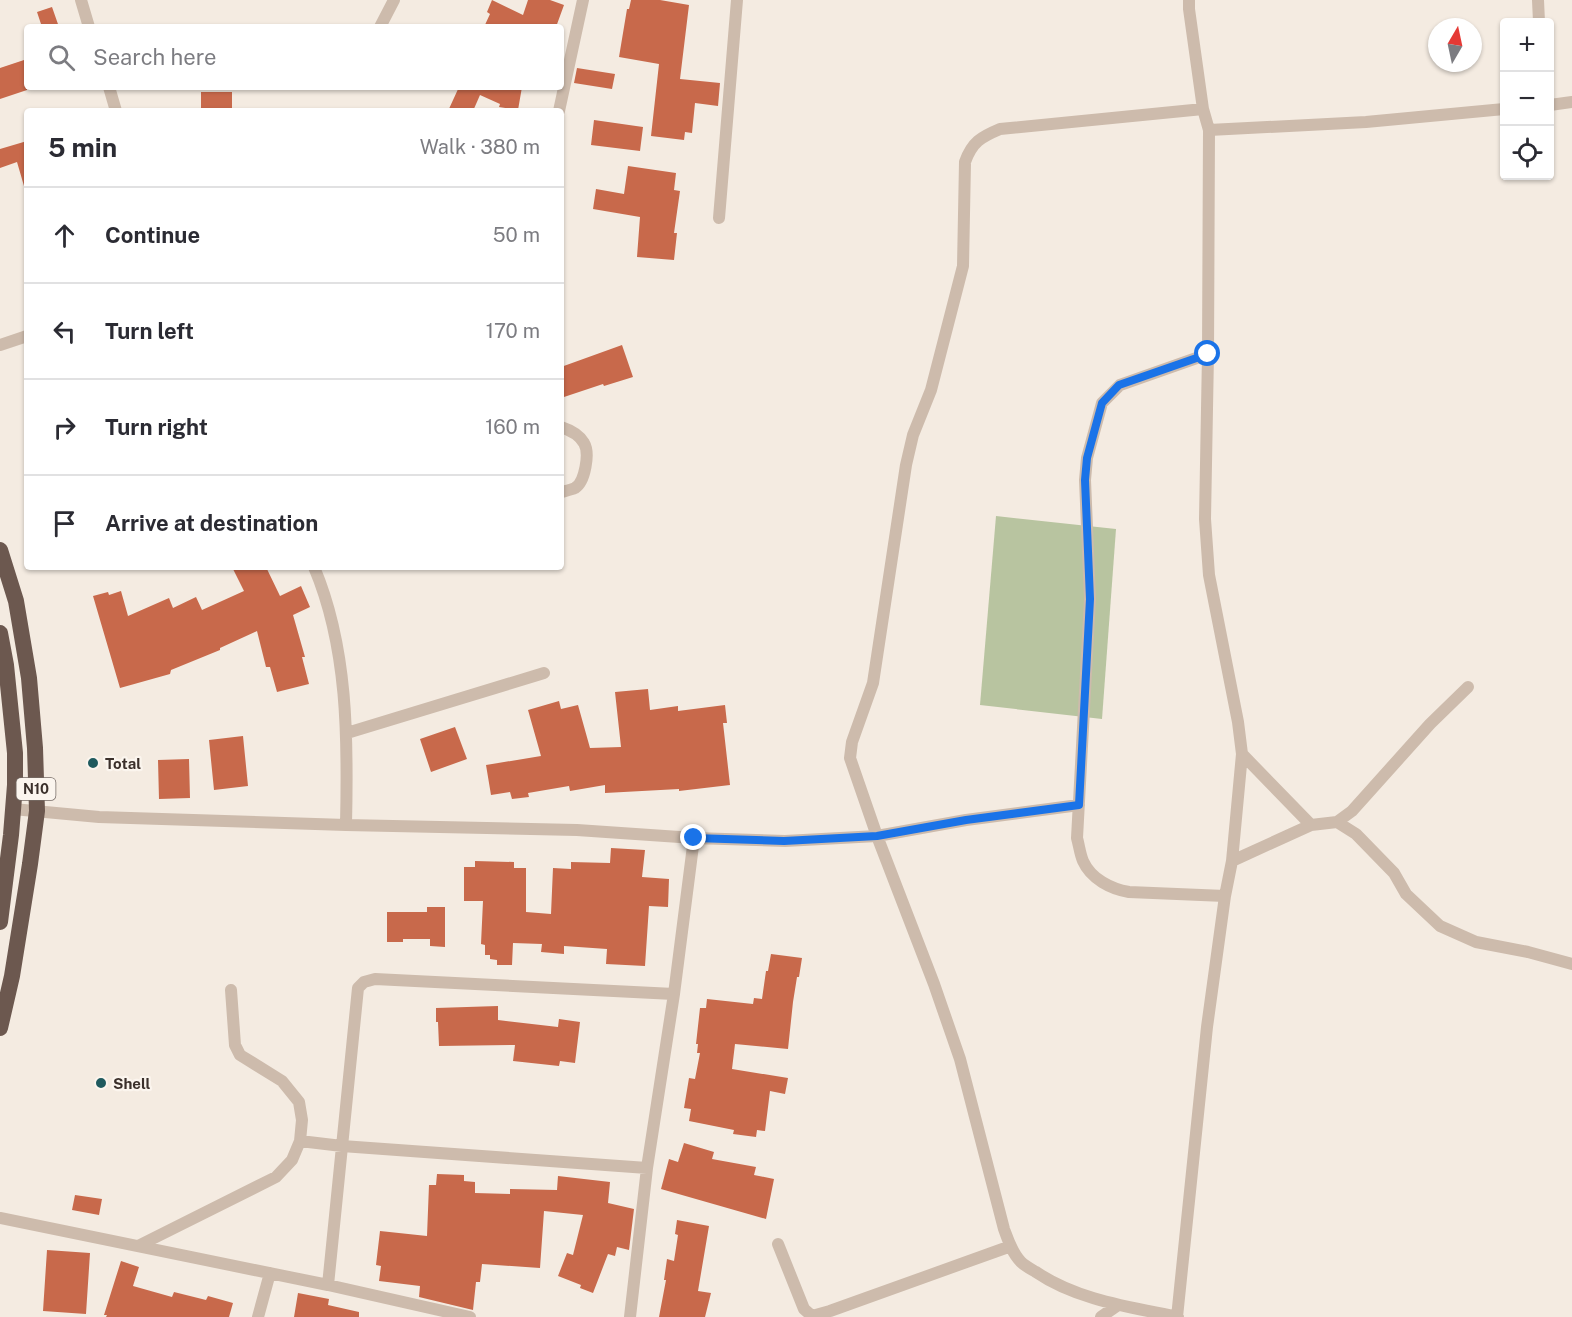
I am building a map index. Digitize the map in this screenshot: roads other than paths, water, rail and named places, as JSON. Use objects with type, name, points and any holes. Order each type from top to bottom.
[{"type":"highway","name":"N10","points":[[0,550],[16,600],[29,678],[37,811],[19,936],[0,1028]]},
{"type":"highway","name":"N10","points":[[0,633],[6,664],[6,719],[15,753],[8,867],[0,922]]},
{"type":"street","points":[[81,0],[88,24]]},
{"type":"street","points":[[382,24],[394,0]]},
{"type":"street","points":[[564,88],[583,0]]},
{"type":"street","points":[[719,218],[737,0]]},
{"type":"street","points":[[1189,0],[1203,109],[1209,130],[1205,519],[1209,575],[1238,722],[1242,754],[1232,861],[1207,1027],[1177,1317],[1118,1305],[1050,1282],[1021,1262],[1011,1246],[1004,1229],[960,1059],[850,758],[852,742],[873,682],[906,465],[914,435],[931,390],[963,266],[965,162],[969,151],[987,134],[1000,129],[1203,109]]},
{"type":"street","points":[[1538,0],[1539,18]]},
{"type":"street","points":[[110,90],[115,108]]},
{"type":"street","points":[[560,108],[564,90]]},
{"type":"street","points":[[1554,104],[1572,102]]},
{"type":"street","points":[[1209,130],[1366,122],[1500,109]]},
{"type":"street","points":[[0,345],[24,337]]},
{"type":"street","points":[[1208,354],[1119,385],[1102,403],[1087,458],[1085,480],[1090,599],[1077,838],[1083,861],[1092,874],[1115,890],[1225,896]]},
{"type":"street","points":[[564,428],[577,434],[586,445],[583,479],[576,488],[564,491]]},
{"type":"street","points":[[319,570],[331,619],[345,705],[346,825]]},
{"type":"street","points":[[347,733],[544,673]]},
{"type":"street","points":[[1232,861],[1311,825],[1336,822],[1352,811],[1430,724],[1468,687]]},
{"type":"street","points":[[1242,754],[1311,825]]},
{"type":"street","points":[[13,809],[99,817],[577,830],[784,841],[877,836],[966,820],[1079,805]]},
{"type":"street","points":[[1336,822],[1356,834],[1394,873],[1406,894],[1440,926],[1476,942],[1528,952],[1572,964]]},
{"type":"street","points":[[630,1317],[647,1168],[674,994],[694,838]]},
{"type":"street","points":[[328,1285],[358,988],[364,982],[375,979],[674,994]]},
{"type":"street","points":[[138,1246],[276,1177],[292,1160],[300,1141],[302,1120],[299,1102],[282,1081],[240,1055],[235,1045],[231,990]]},
{"type":"street","points":[[300,1141],[647,1168]]},
{"type":"street","points":[[0,1218],[328,1285],[470,1317]]},
{"type":"street","points":[[778,1244],[804,1309],[812,1316],[1011,1246]]},
{"type":"street","points":[[258,1317],[270,1273]]},
{"type":"street","points":[[1101,1317],[1118,1305]]},
{"type":"place","name":"Total","points":[[93,763]]},
{"type":"place","name":"Shell","points":[[101,1083]]}]
